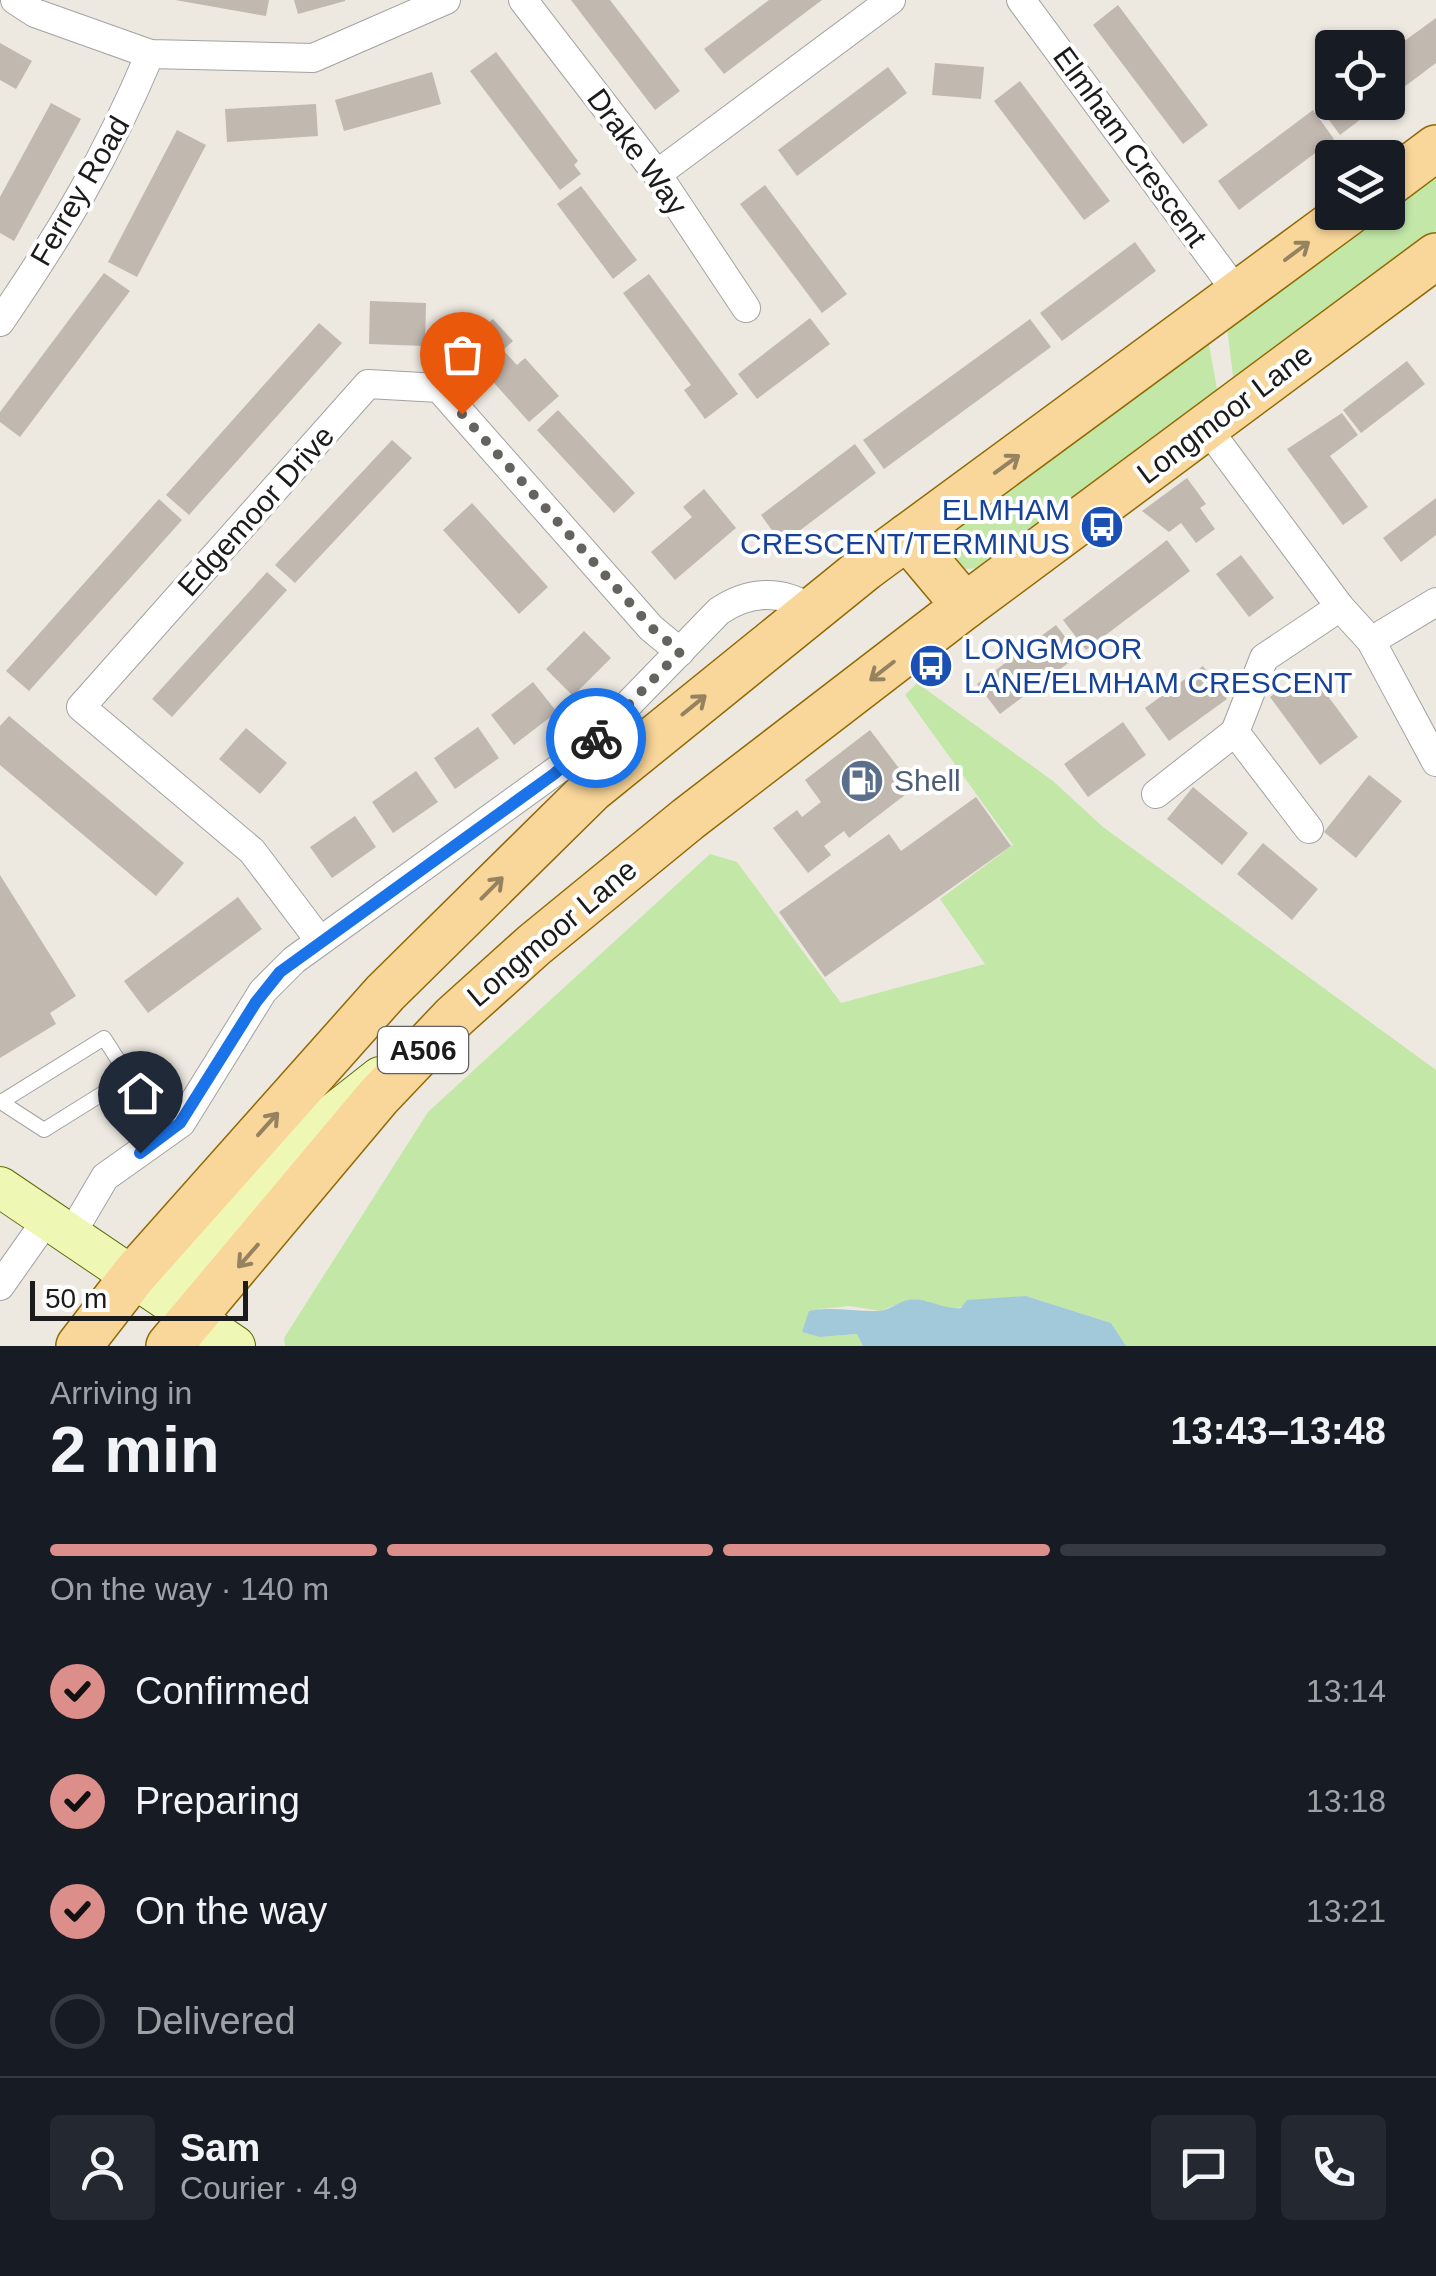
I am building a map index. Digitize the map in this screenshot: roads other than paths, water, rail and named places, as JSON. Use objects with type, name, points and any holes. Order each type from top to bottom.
[{"type":"main road","points":[[1405,171],[1436,148]]},
{"type":"main road","name":"A506","points":[[78,1346],[134,1276],[385,993],[578,803],[811,609],[1325,230]]},
{"type":"main road","name":"Longmoor Lane","points":[[181,1331],[378,1097],[454,1017],[688,819],[965,606],[1436,256]]},
{"type":"main road","points":[[908,537],[965,606]]},
{"type":"street","points":[[14,0],[35,14],[150,54],[313,58],[446,0]]},
{"type":"street","name":"Drake Way","points":[[523,0],[657,174],[746,308]]},
{"type":"street","points":[[657,174],[890,0]]},
{"type":"street","name":"Elmham Crescent","points":[[1020,0],[1238,295]]},
{"type":"street","name":"Ferrey Road","points":[[0,322],[74,213],[111,145],[150,54]]},
{"type":"street","name":"Edgemoor Drive","points":[[320,942],[252,851],[81,707],[368,384],[439,388],[652,628],[680,652]]},
{"type":"street","points":[[1207,428],[1340,607],[1371,641],[1436,762]]},
{"type":"street","points":[[0,1286],[106,1177],[180,1123],[263,991],[320,942],[554,774],[648,690],[708,620],[741,599],[785,596],[811,609]]},
{"type":"street","points":[[1371,641],[1436,602]]},
{"type":"street","points":[[1156,794],[1235,732],[1264,658],[1340,607]]},
{"type":"street","points":[[1235,732],[1309,830]]},
{"type":"street","points":[[134,1276],[165,1280],[197,1264],[320,1125],[454,1017]]},
{"type":"street","points":[[0,1187],[134,1276],[181,1331],[235,1346]]},
{"type":"lane","points":[[104,1038],[129,1078],[44,1130],[0,1101],[104,1038]]},
{"type":"water","points":[[1026,1296],[1111,1323],[1126,1346],[863,1346],[857,1334],[820,1337],[802,1332],[809,1311],[882,1311],[915,1300],[961,1308],[967,1300]]},
{"type":"place","name":"ELMHAM CRESCENT/TERMINUS","points":[[1102,527]]},
{"type":"place","name":"LONGMOOR LANE/ELMHAM CRESCENT","points":[[931,666]]},
{"type":"place","name":"Shell","points":[[862,781]]}]
